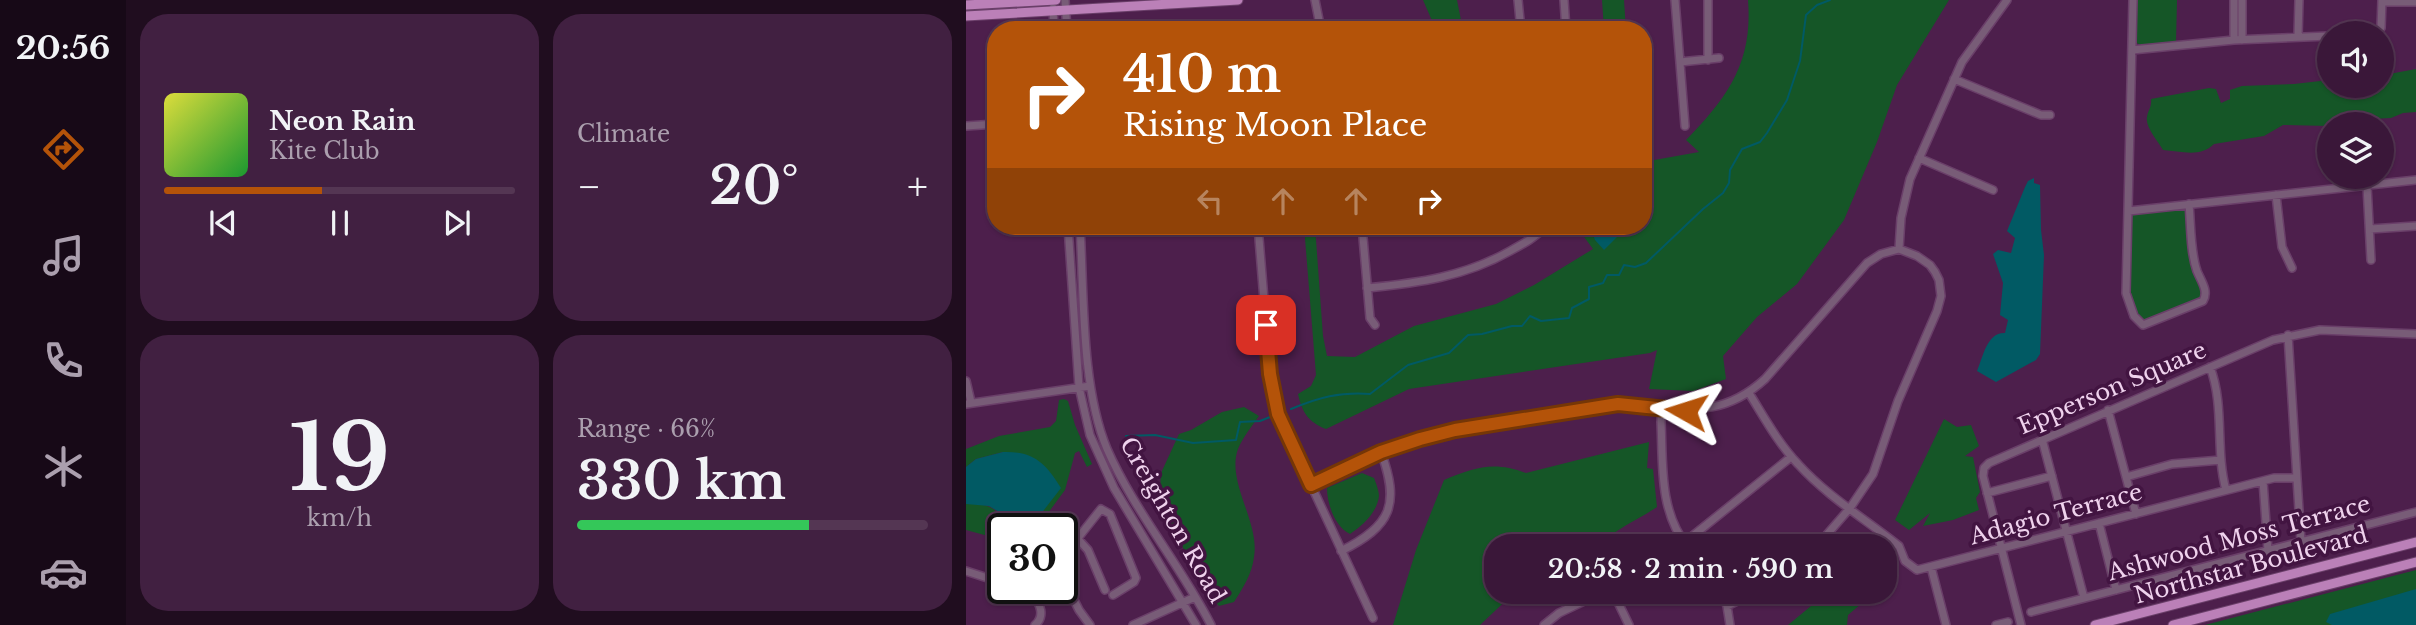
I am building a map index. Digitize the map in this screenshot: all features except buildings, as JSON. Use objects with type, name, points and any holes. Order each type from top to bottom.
[{"type":"main road","points":[[966,5],[1053,0]]},
{"type":"main road","points":[[966,16],[1053,13],[1238,0]]},
{"type":"main road","name":"Northstar Boulevard","points":[[2095,625],[2416,542]]},
{"type":"main road","name":"Northstar Boulevard","points":[[2173,625],[2416,562]]},
{"type":"street","points":[[1053,0],[1053,21]]},
{"type":"street","points":[[1065,0],[1066,21]]},
{"type":"street","points":[[1315,0],[1319,21]]},
{"type":"street","points":[[1518,0],[1520,21]]},
{"type":"street","points":[[1563,0],[1565,21]]},
{"type":"street","points":[[1675,0],[1685,126]]},
{"type":"street","points":[[1708,0],[1708,60]]},
{"type":"street","points":[[1899,249],[1904,199],[1919,158],[1966,53],[2007,0]]},
{"type":"street","points":[[2133,0],[2126,293],[2140,324],[2147,325],[2203,301],[2206,297],[2195,261],[2189,204]]},
{"type":"street","points":[[2234,0],[2234,40]]},
{"type":"street","points":[[2242,0],[2242,40]]},
{"type":"street","points":[[2298,37],[2299,0]]},
{"type":"street","points":[[2381,21],[2382,1],[2416,2]]},
{"type":"street","points":[[2132,50],[2234,40],[2317,36]]},
{"type":"street","points":[[1680,62],[1719,58]]},
{"type":"street","points":[[1954,79],[2041,115],[2050,115]]},
{"type":"street","points":[[966,126],[987,125]]},
{"type":"street","points":[[1919,158],[1993,190]]},
{"type":"street","points":[[2394,183],[2416,180]]},
{"type":"street","points":[[2129,211],[2337,189]]},
{"type":"street","points":[[2367,189],[2371,260]]},
{"type":"street","points":[[2276,195],[2283,247],[2291,268]]},
{"type":"street","points":[[2370,229],[2416,226]]},
{"type":"street","name":"Creighton Road","points":[[1069,235],[1079,387],[1090,435],[1105,470],[1196,625]]},
{"type":"street","name":"Creighton Road","points":[[1081,235],[1090,386],[1107,448],[1124,482],[1211,625]]},
{"type":"street","points":[[1259,235],[1272,391],[1287,437],[1373,618]]},
{"type":"street","points":[[1363,235],[1370,317],[1374,325]]},
{"type":"street","points":[[1367,288],[1423,282],[1469,270],[1537,235]]},
{"type":"street","points":[[1311,485],[1381,452],[1455,430],[1600,405],[1632,404],[1686,411],[1706,409],[1728,402],[1749,393],[1771,373],[1867,262],[1881,254],[1899,249],[1930,265],[1939,280],[1941,296],[1898,401],[1879,463],[1862,492],[1827,534]]},
{"type":"street","name":"Epperson Square","points":[[2021,625],[1983,476],[1984,468],[1989,463],[2210,366],[2288,335],[2319,330],[2416,334]]},
{"type":"street","points":[[2288,335],[2301,542]]},
{"type":"street","points":[[2210,366],[2218,394],[2221,460],[2226,490]]},
{"type":"street","points":[[966,381],[968,403],[1090,386]]},
{"type":"street","points":[[1749,393],[1791,457],[1822,488],[1899,546],[1910,566],[1917,570],[1931,567],[1946,625]]},
{"type":"street","points":[[1662,408],[1666,504],[1678,534]]},
{"type":"street","points":[[2108,410],[2136,514]]},
{"type":"street","points":[[2042,439],[2084,598]]},
{"type":"street","points":[[1341,551],[1369,536],[1387,513],[1391,497],[1390,478],[1381,452]]},
{"type":"street","points":[[1697,534],[1791,457]]},
{"type":"street","points":[[2126,477],[2172,464],[2221,460]]},
{"type":"street","points":[[1987,493],[2052,476]]},
{"type":"street","name":"Adagio Terrace","points":[[1931,567],[2226,490],[2285,477],[2296,478]]},
{"type":"street","points":[[2263,481],[2268,551]]},
{"type":"street","points":[[1078,537],[1101,509],[1112,516],[1136,578],[1130,586],[1113,595]]},
{"type":"street","name":"Ashwood Moss Terrace","points":[[2031,612],[2416,512]]},
{"type":"street","points":[[2099,523],[2116,590]]},
{"type":"street","points":[[1078,539],[1088,550],[1105,590]]},
{"type":"street","points":[[966,571],[987,578]]},
{"type":"street","points":[[1133,625],[1195,597]]},
{"type":"street","points":[[1035,625],[1040,621],[1039,604]]},
{"type":"street","points":[[1076,604],[1090,625]]},
{"type":"street","points":[[1544,625],[1579,604]]},
{"type":"street","points":[[1619,604],[1629,625]]},
{"type":"street","points":[[1730,625],[1727,606],[1731,604]]},
{"type":"street","points":[[1996,625],[2008,622]]},
{"type":"green space","points":[[1423,0],[1457,0],[1461,21],[1432,21]]},
{"type":"green space","points":[[1602,0],[1624,0],[1625,21],[1603,21]]},
{"type":"green space","points":[[1748,0],[1949,0],[1897,85],[1877,142],[1844,220],[1797,284],[1757,317],[1723,356],[1726,379],[1693,391],[1649,389],[1657,350],[1409,389],[1326,429],[1310,420],[1298,394],[1311,386],[1316,375],[1305,235],[1316,235],[1323,336],[1327,356],[1355,357],[1414,326],[1496,304],[1534,285],[1593,249],[1583,235],[1652,235],[1652,160],[1699,152],[1686,140],[1714,109],[1735,77],[1742,60],[1748,22]]},
{"type":"green space","points":[[2136,0],[2177,0],[2176,42],[2142,46],[2137,43]]},
{"type":"green space","points":[[2416,69],[2416,112],[2394,117],[2394,112],[2317,112],[2317,126],[2283,125],[2264,136],[2214,144],[2203,151],[2190,153],[2163,150],[2147,121],[2151,99],[2209,88],[2216,89],[2221,103],[2230,99],[2230,90],[2242,86],[2317,81],[2317,98],[2394,98],[2394,73]]},
{"type":"green space","points":[[2189,204],[2195,261],[2206,297],[2143,325],[2128,302],[2129,211]]},
{"type":"green space","points":[[1059,400],[1068,401],[1092,464],[1087,467],[1079,451],[1075,453],[1065,490],[1048,513],[1042,513],[1044,511],[1003,452],[976,459],[966,467],[966,449],[999,436],[1050,427],[1056,421]]},
{"type":"green space","points":[[1244,407],[1259,416],[1240,445],[1235,462],[1239,488],[1255,544],[1254,557],[1249,575],[1234,602],[1219,606],[1199,585],[1177,534],[1168,522],[1160,489],[1161,473],[1179,434],[1222,412]]},
{"type":"green space","points":[[1944,419],[1957,427],[1971,425],[1979,446],[1965,456],[1973,457],[1980,492],[1976,498],[1979,510],[1953,520],[1923,526],[1930,513],[1909,530],[1895,520]]},
{"type":"green space","points":[[1649,442],[1647,468],[1653,469],[1657,507],[1614,534],[1484,534],[1484,604],[1502,604],[1480,625],[1393,625],[1416,550],[1444,480],[1485,467],[1504,467],[1526,473]]},
{"type":"green space","points":[[1362,473],[1374,478],[1378,489],[1378,502],[1364,523],[1350,534],[1340,526],[1333,514],[1327,488]]},
{"type":"green space","points":[[966,504],[987,506],[997,513],[987,513],[987,536],[966,530]]},
{"type":"green space","points":[[2416,570],[2416,625],[2205,625]]},
{"type":"green space","points":[[1813,604],[1861,604],[1848,615],[1847,625],[1788,625]]},
{"type":"shaded area","points":[[2034,178],[2034,183],[2040,185],[2044,255],[2040,354],[2036,360],[1996,382],[1977,371],[1990,341],[2005,333],[2008,320],[2000,315],[2003,283],[1993,254],[1998,250],[2011,253],[2015,238],[2007,231],[2028,181]]},
{"type":"shaded area","points":[[1593,235],[1619,235],[1604,250]]},
{"type":"shaded area","points":[[1003,452],[1030,456],[1044,465],[1061,488],[1042,513],[999,513],[989,506],[966,504],[966,467],[976,459]]},
{"type":"shaded area","points":[[2416,589],[2416,625],[2332,625],[2326,622],[2330,614]]},
{"type":"waterway","points":[[1291,409],[1330,396],[1370,394],[1408,365],[1449,353],[1468,335],[1522,326],[1530,316],[1541,321],[1569,318],[1572,308],[1589,299],[1589,287],[1603,283],[1607,275],[1619,275],[1624,265],[1635,267],[1646,263],[1723,193],[1729,183],[1730,170],[1742,149],[1760,142],[1767,133],[1787,100],[1800,61],[1806,15],[1817,5],[1830,0]]},
{"type":"waterway","points":[[1126,436],[1155,435],[1193,443],[1236,440],[1240,422],[1260,421],[1270,417]]},
{"type":"route","points":[[1266,325],[1272,391],[1278,414],[1311,485],[1381,452],[1455,430],[1600,405],[1632,404],[1686,411]]}]
